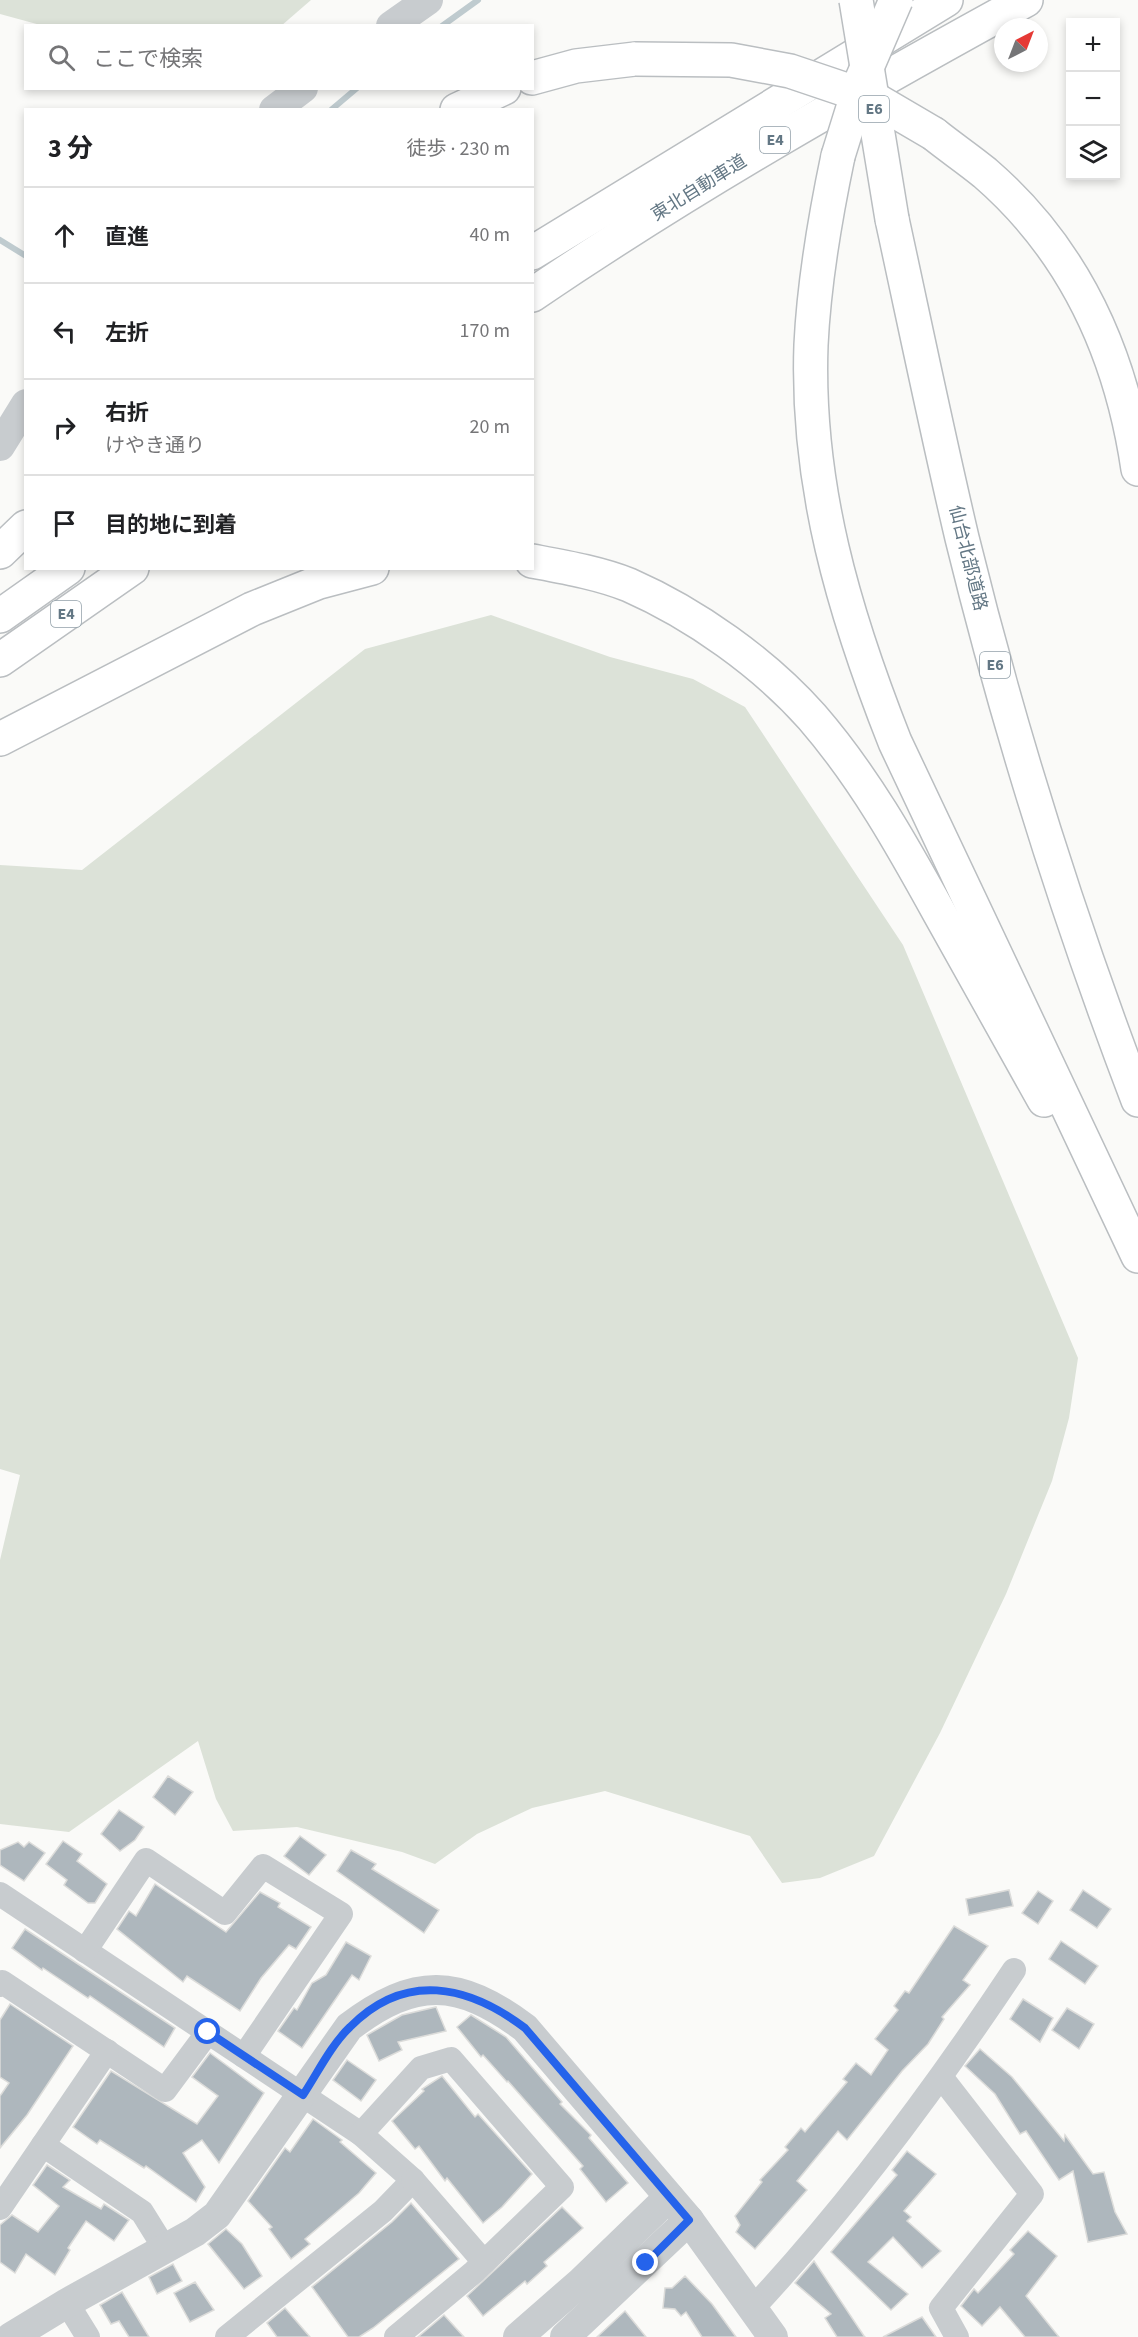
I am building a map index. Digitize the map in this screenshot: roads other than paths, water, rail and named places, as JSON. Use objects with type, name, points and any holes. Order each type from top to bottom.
[{"type":"highway","name":"仙台北部道路","points":[[856,0],[892,219],[962,538],[1046,841],[1107,1020],[1138,1100]]},
{"type":"highway","points":[[896,0],[862,80],[838,156],[822,237],[811,345],[811,412],[818,479],[835,566],[860,654],[895,742],[1138,1256]]},
{"type":"highway","name":"東北自動車道","points":[[534,252],[946,0]]},
{"type":"highway","name":"東北自動車道","points":[[534,294],[798,126],[1026,0]]},
{"type":"highway","points":[[534,77],[576,66],[635,59],[732,60],[790,71],[876,100],[934,134],[985,173],[1014,202],[1066,264],[1091,309],[1115,365],[1132,427],[1138,469]]},
{"type":"highway","points":[[460,108],[500,90]]},
{"type":"highway","points":[[0,552],[24,529]]},
{"type":"highway","points":[[534,562],[628,585],[677,610],[725,642],[769,676],[811,716],[855,772],[898,837],[1138,1262]]},
{"type":"highway","name":"E4","points":[[0,616],[65,570]]},
{"type":"highway","name":"E4","points":[[0,660],[129,570]]},
{"type":"highway","points":[[0,739],[252,609],[320,582],[365,570]]},
{"type":"street","points":[[393,24],[428,0]]},
{"type":"street","points":[[277,108],[300,90]]},
{"type":"street","points":[[0,446],[24,407]]},
{"type":"street","points":[[85,1951],[146,1860],[225,1913],[263,1866],[341,1914],[244,2056]]},
{"type":"street","points":[[0,1894],[361,2134],[413,2180],[484,2262]]},
{"type":"street","points":[[753,2308],[818,2237],[942,2078],[1014,1970]]},
{"type":"street","points":[[0,1985],[2,1982],[165,2090],[208,2032]]},
{"type":"street","points":[[11,2337],[67,2302],[195,2232],[217,2215],[349,2027],[378,2006],[411,1992],[453,1991],[497,2008],[525,2028],[689,2220],[773,2337]]},
{"type":"street","points":[[0,2208],[107,2052]]},
{"type":"street","points":[[361,2134],[421,2068],[451,2059],[562,2187],[484,2262],[396,2337]]},
{"type":"street","points":[[942,2078],[1032,2194],[941,2308],[957,2337]]},
{"type":"street","points":[[43,2145],[142,2212],[165,2249]]},
{"type":"street","points":[[227,2337],[383,2211],[413,2180]]},
{"type":"street","points":[[518,2337],[581,2282],[669,2197]]},
{"type":"street","points":[[565,2337],[689,2220]]},
{"type":"street","points":[[67,2302],[88,2337]]},
{"type":"waterway","points":[[445,24],[478,0]]},
{"type":"waterway","points":[[333,108],[355,90]]},
{"type":"waterway","points":[[0,240],[24,255]]}]
